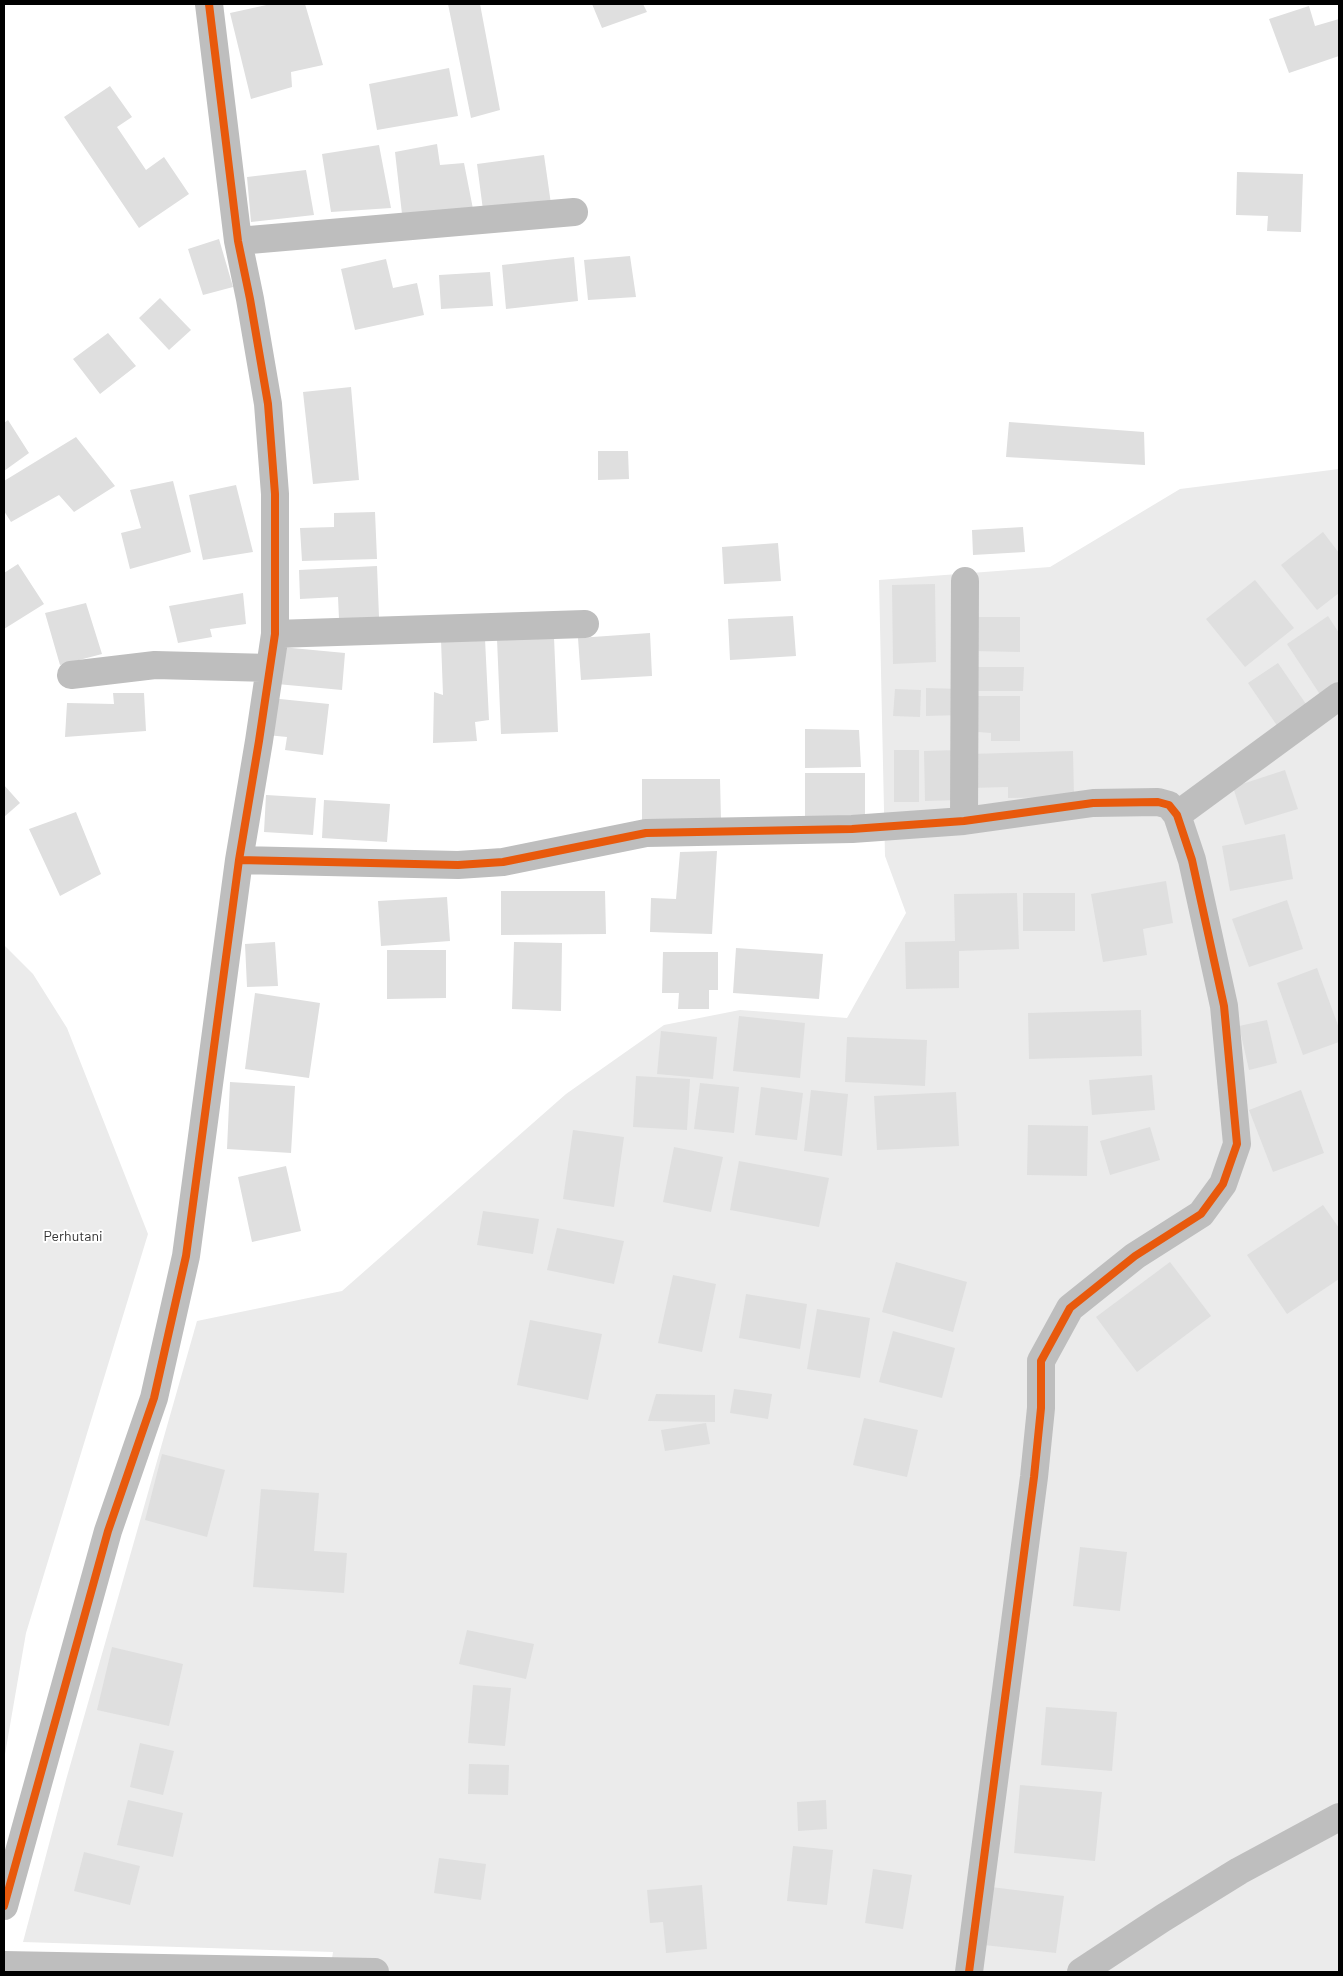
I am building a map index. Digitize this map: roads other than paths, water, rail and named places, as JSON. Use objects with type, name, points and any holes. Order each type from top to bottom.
[{"type":"street","points":[[4,1906],[108,1531],[154,1398],[186,1256],[238,860],[275,634],[276,494],[268,404],[238,241],[209,4]]},
{"type":"street","points":[[238,241],[574,212]]},
{"type":"street","points":[[964,821],[965,581]]},
{"type":"street","points":[[275,634],[584,624]]},
{"type":"street","points":[[71,676],[156,665],[270,668]]},
{"type":"street","points":[[1177,815],[1339,696]]},
{"type":"street","points":[[238,860],[458,865],[503,862],[646,833],[852,829],[964,821],[1093,803],[1158,802],[1169,806],[1177,815],[1192,860],[1224,1006],[1237,1144],[1223,1184],[1201,1214],[1134,1256],[1070,1308],[1041,1361],[1041,1408],[1034,1477],[969,1972]]},
{"type":"street","points":[[1081,1972],[1239,1871],[1339,1817]]},
{"type":"street","points":[[4,1965],[375,1972]]},
{"type":"park label","name":"Perhutani","points":[[73,1236]]}]
